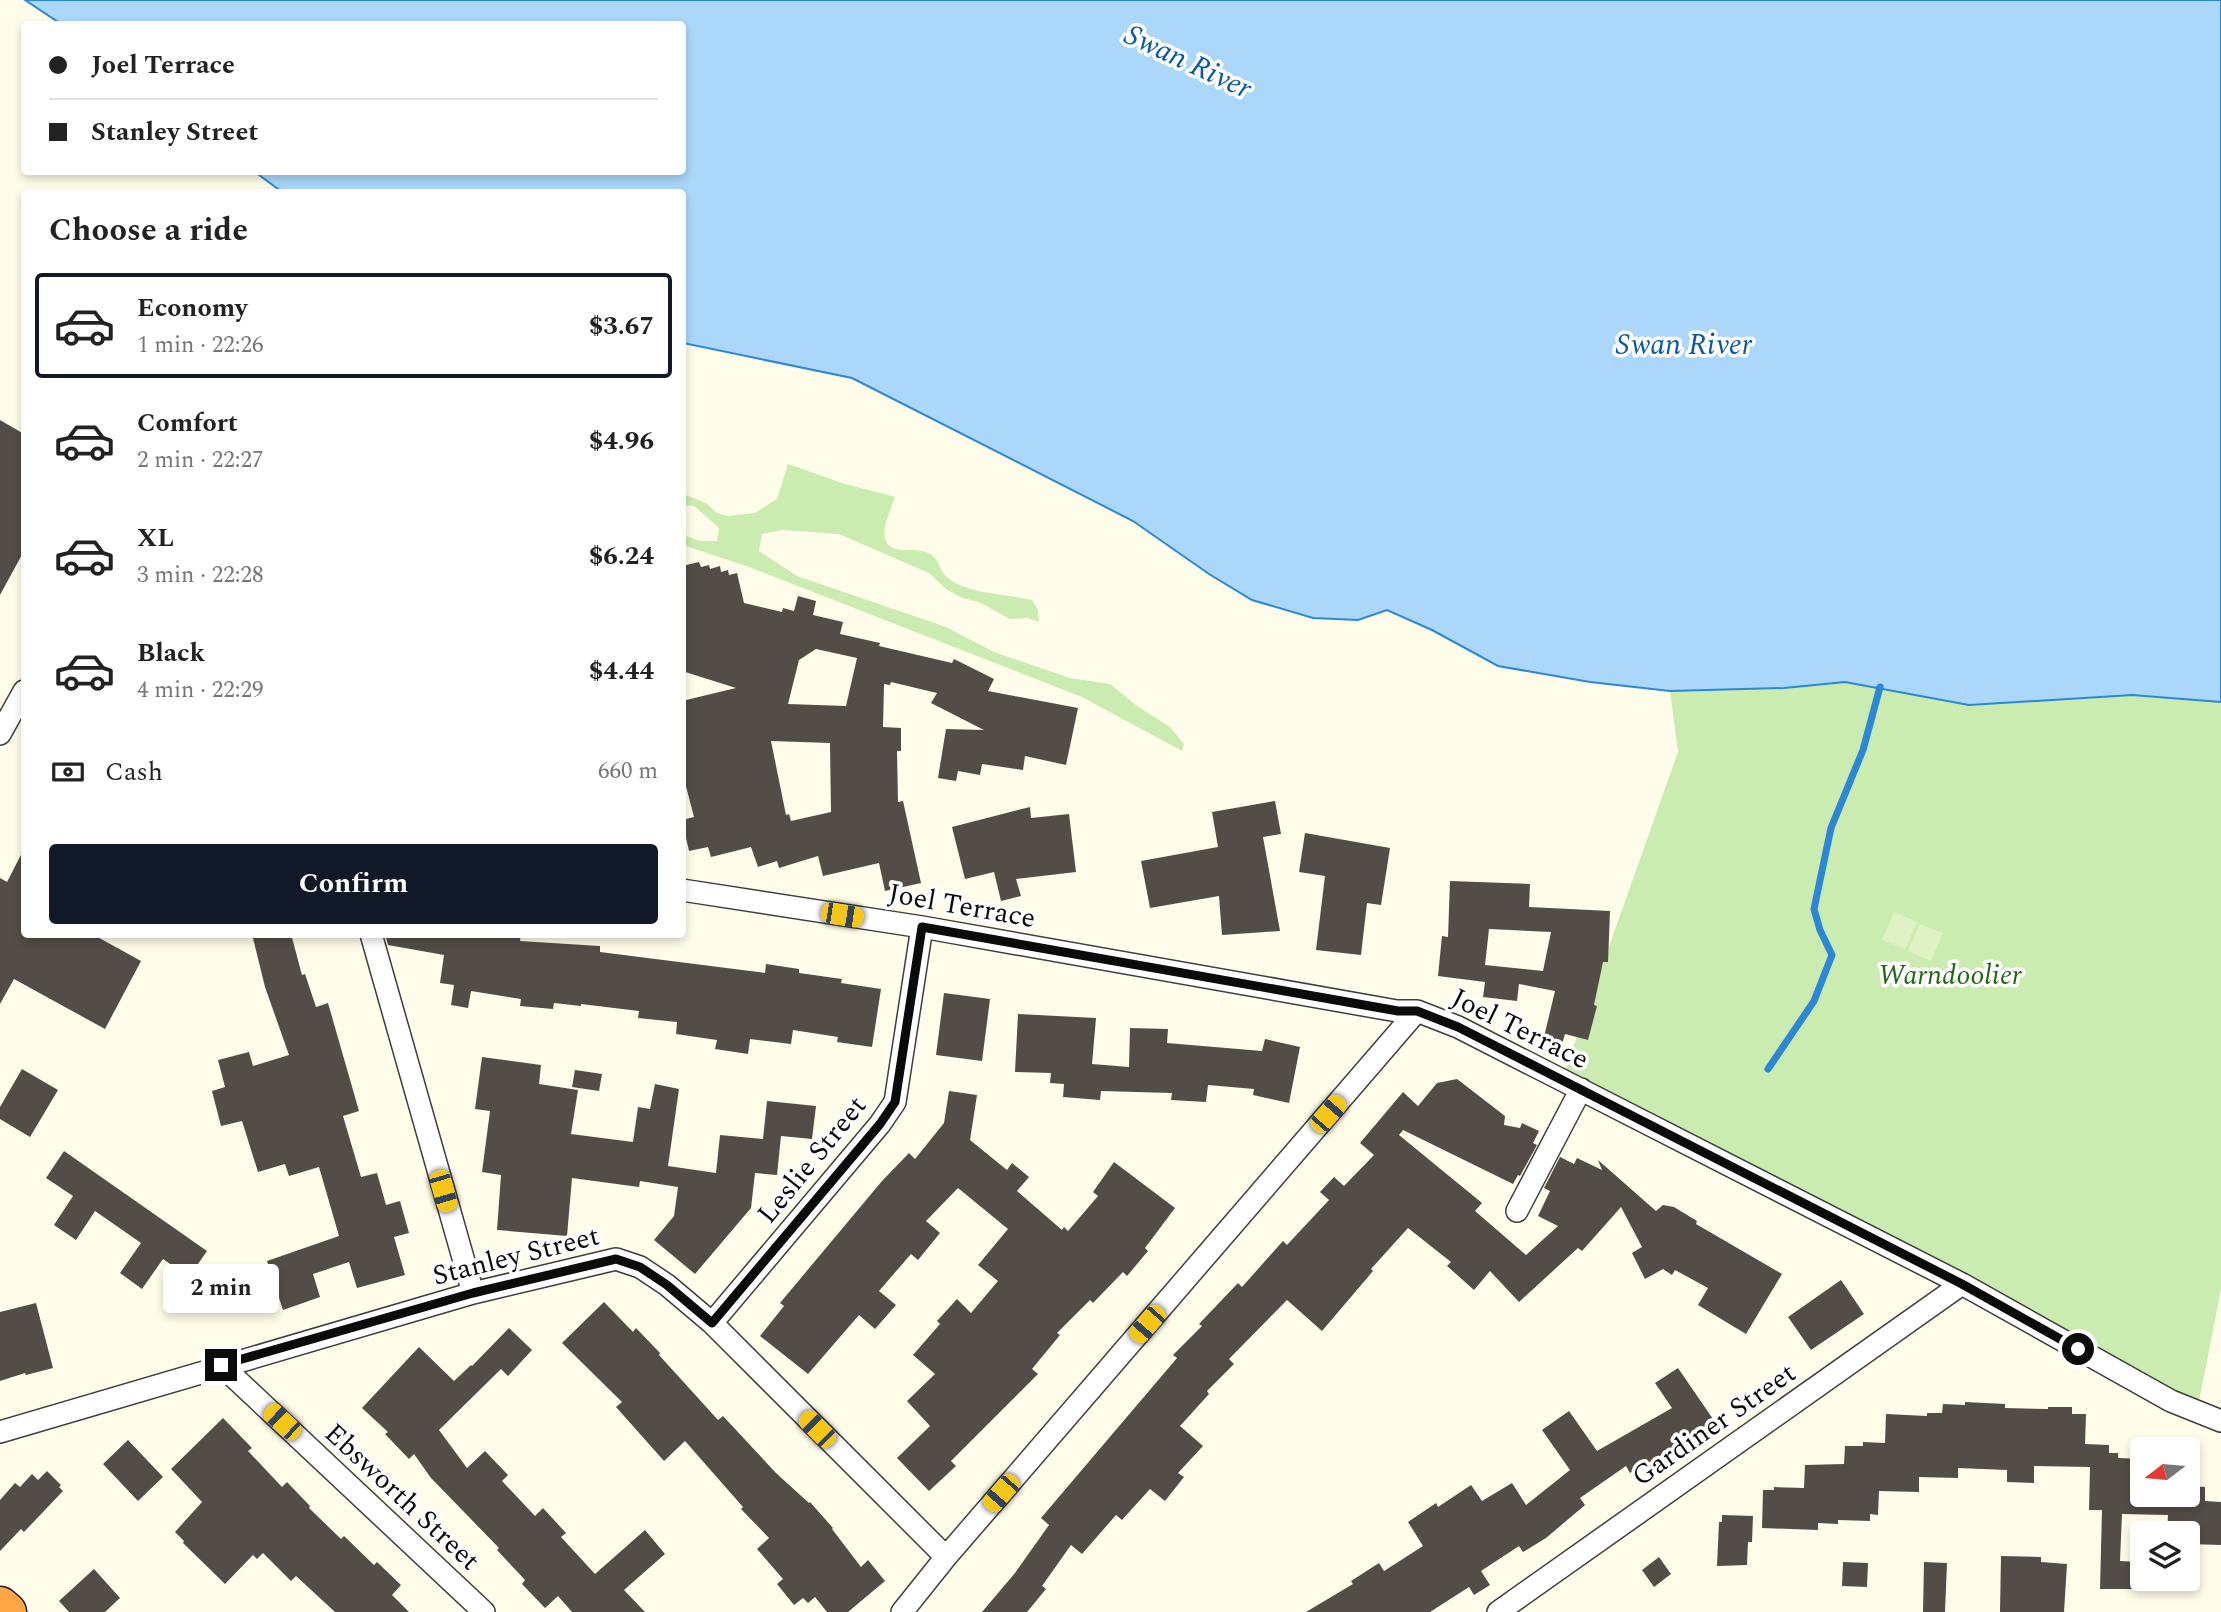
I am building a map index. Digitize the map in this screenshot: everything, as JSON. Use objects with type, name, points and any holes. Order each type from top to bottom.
[{"type":"highway","points":[[0,1606],[7,1612]]},
{"type":"street","points":[[0,734],[21,696]]},
{"type":"street","name":"Joel Terrace","points":[[686,891],[922,927],[1398,1011],[1417,1011],[1458,1027],[1581,1089],[1962,1284],[2171,1401],[2221,1421]]},
{"type":"street","name":"Leslie Street","points":[[712,1323],[880,1124],[895,1102],[922,927]]},
{"type":"street","points":[[372,938],[473,1293]]},
{"type":"street","points":[[902,1612],[946,1557],[1417,1011]]},
{"type":"street","points":[[1517,1211],[1581,1089]]},
{"type":"street","name":"Stanley Street","points":[[0,1432],[473,1293],[616,1259],[640,1267],[667,1285],[712,1323],[946,1557]]},
{"type":"street","name":"Gardiner Street","points":[[1498,1612],[1962,1284]]},
{"type":"street","name":"Ebsworth Street","points":[[221,1365],[484,1612]]},
{"type":"green space","points":[[788,464],[842,483],[895,497],[884,531],[889,545],[896,549],[930,554],[945,576],[966,587],[1032,600],[1038,610],[1039,622],[1028,618],[1010,619],[979,602],[962,598],[946,589],[929,573],[839,534],[782,530],[762,534],[759,551],[797,576],[946,627],[994,652],[1070,678],[1110,684],[1170,727],[1184,744],[1182,751],[1082,697],[749,567],[686,546],[686,536],[700,541],[717,541],[719,528],[694,506],[686,505],[686,495],[706,503],[717,513],[728,516],[755,513],[777,499]]},
{"type":"green space","name":"Warndoolier","points":[[1845,682],[1969,705],[2132,695],[2221,702],[2221,1289],[2199,1402],[2221,1420],[1562,1079],[1678,752],[1670,691],[1784,688]]},
{"type":"green space","points":[[1894,912],[1917,922],[1905,949],[1882,940]]},
{"type":"green space","points":[[1920,924],[1943,933],[1931,961],[1908,951]]},
{"type":"water","name":"Swan River","points":[[25,0],[2221,0],[2221,702],[2132,695],[1969,705],[1845,682],[1784,688],[1670,691],[1590,682],[1498,666],[1432,630],[1387,610],[1358,620],[1313,618],[1252,600],[1209,574],[1133,521],[852,378],[686,344],[686,189],[278,189],[259,175],[686,175],[686,21],[56,21]]},
{"type":"building","points":[[0,420],[21,432],[21,556],[0,595]]},
{"type":"building","points":[[699,562],[701,567],[709,565],[710,569],[720,566],[721,572],[728,570],[729,575],[737,573],[744,603],[782,612],[783,608],[794,611],[798,596],[816,601],[813,615],[843,622],[840,634],[952,663],[954,659],[994,679],[988,691],[1078,708],[1066,765],[1025,756],[1023,770],[982,764],[980,775],[958,771],[956,781],[938,778],[946,729],[984,730],[931,703],[937,693],[891,682],[890,685],[884,684],[883,727],[901,728],[901,751],[897,751],[898,802],[903,801],[921,883],[885,891],[879,863],[823,876],[818,856],[779,868],[777,861],[758,867],[751,847],[711,857],[708,847],[689,851],[686,819],[694,817],[686,786],[686,700],[736,688],[686,672],[686,565]],"holes":[[[816,649],[857,658],[846,706],[788,704],[799,660]],[[771,741],[830,743],[831,812],[791,821],[789,814],[786,815]]]},
{"type":"building","points":[[1275,801],[1281,834],[1263,837],[1280,931],[1222,935],[1219,896],[1150,908],[1141,861],[1218,847],[1212,812]]},
{"type":"building","points":[[1030,807],[1031,818],[1069,814],[1076,872],[1016,879],[1021,896],[1001,901],[994,872],[965,879],[952,827]]},
{"type":"building","points":[[1305,833],[1390,848],[1381,905],[1367,903],[1361,955],[1316,950],[1325,876],[1299,872]]},
{"type":"building","points":[[21,855],[21,938],[99,938],[141,961],[105,1029],[14,979],[0,1004],[0,878],[7,882]]},
{"type":"building","points":[[1450,881],[1530,884],[1529,907],[1610,911],[1608,962],[1603,962],[1594,1005],[1597,1006],[1588,1040],[1565,1034],[1560,1051],[1543,1041],[1555,991],[1519,984],[1517,1001],[1483,997],[1485,982],[1438,976],[1442,936],[1448,937]],"holes":[[[1489,929],[1551,932],[1543,971],[1485,965]]]},
{"type":"building","points":[[253,938],[292,938],[302,975],[305,974],[316,1007],[328,1003],[359,1111],[343,1116],[361,1177],[377,1173],[386,1205],[400,1201],[409,1233],[394,1237],[405,1275],[357,1288],[349,1262],[313,1274],[320,1297],[283,1310],[267,1261],[339,1236],[319,1167],[289,1176],[285,1164],[258,1172],[242,1121],[221,1126],[212,1091],[225,1087],[218,1060],[249,1052],[253,1066],[289,1055],[265,987]]},
{"type":"building","points":[[386,938],[520,938],[520,941],[600,946],[600,952],[765,973],[766,964],[799,969],[799,973],[842,979],[841,983],[881,989],[872,1047],[837,1042],[838,1037],[793,1030],[791,1044],[750,1039],[748,1054],[715,1049],[717,1040],[676,1034],[677,1022],[638,1018],[639,1011],[581,1004],[554,1003],[553,1009],[520,1006],[521,999],[471,991],[468,1008],[451,1005],[454,985],[440,983],[444,955],[388,945]]},
{"type":"building","points":[[944,993],[990,999],[982,1061],[936,1055]]},
{"type":"building","points":[[1018,1014],[1096,1018],[1092,1064],[1129,1067],[1130,1028],[1168,1029],[1167,1043],[1262,1051],[1265,1039],[1300,1047],[1289,1103],[1253,1095],[1254,1089],[1208,1085],[1206,1102],[1171,1100],[1172,1093],[1101,1091],[1100,1100],[1063,1097],[1064,1084],[1050,1083],[1051,1073],[1015,1072]]},
{"type":"building","points":[[482,1057],[541,1065],[539,1084],[578,1090],[571,1134],[633,1142],[638,1107],[650,1109],[655,1084],[679,1089],[668,1166],[716,1173],[720,1135],[763,1139],[767,1101],[816,1106],[812,1139],[781,1136],[777,1175],[755,1173],[751,1208],[695,1274],[654,1240],[674,1216],[678,1187],[640,1181],[639,1187],[572,1178],[567,1236],[497,1230],[501,1175],[482,1172],[490,1111],[475,1109]]},
{"type":"building","points":[[22,1069],[58,1090],[30,1137],[0,1119],[0,1107]]},
{"type":"building","points":[[575,1070],[602,1074],[599,1091],[572,1087]]},
{"type":"building","points":[[1457,1079],[1505,1116],[1504,1125],[1520,1128],[1522,1123],[1539,1131],[1533,1143],[1537,1145],[1513,1184],[1403,1130],[1399,1135],[1482,1203],[1475,1211],[1526,1255],[1558,1226],[1538,1216],[1550,1191],[1544,1188],[1560,1157],[1574,1164],[1577,1158],[1602,1170],[1598,1160],[1656,1211],[1663,1205],[1674,1207],[1697,1221],[1696,1224],[1782,1274],[1746,1334],[1698,1305],[1708,1288],[1675,1270],[1672,1275],[1663,1269],[1645,1279],[1632,1253],[1642,1247],[1621,1207],[1582,1251],[1578,1248],[1519,1302],[1490,1271],[1474,1290],[1447,1266],[1451,1262],[1408,1228],[1371,1269],[1373,1271],[1322,1331],[1287,1300],[1229,1359],[1234,1364],[1207,1391],[1209,1394],[1180,1426],[1203,1446],[1178,1473],[1184,1477],[1165,1501],[1150,1489],[1122,1520],[1116,1515],[1082,1554],[1071,1545],[1042,1586],[1046,1589],[1027,1612],[982,1612],[1015,1573],[1049,1525],[1041,1518],[1177,1358],[1173,1355],[1202,1326],[1199,1324],[1238,1283],[1242,1287],[1283,1241],[1287,1245],[1329,1200],[1320,1192],[1334,1177],[1344,1186],[1374,1155],[1360,1143],[1403,1092],[1418,1106],[1437,1083]]},
{"type":"building","points":[[949,1091],[977,1095],[970,1140],[1007,1170],[1012,1163],[1029,1177],[1017,1191],[1062,1230],[1064,1227],[1068,1231],[1098,1196],[1093,1192],[1114,1162],[1175,1208],[1145,1248],[1148,1251],[1127,1276],[1123,1272],[1093,1303],[1090,1300],[1057,1333],[1060,1335],[1032,1369],[1038,1374],[951,1461],[956,1466],[929,1491],[897,1458],[930,1426],[907,1401],[935,1374],[913,1355],[940,1324],[937,1321],[957,1299],[971,1313],[998,1281],[978,1265],[1008,1229],[958,1188],[926,1221],[940,1233],[918,1260],[911,1254],[879,1291],[896,1305],[875,1329],[859,1315],[808,1374],[760,1336],[784,1306],[780,1303],[882,1181],[909,1153],[915,1159],[944,1123]]},
{"type":"building","points":[[64,1151],[207,1251],[189,1277],[163,1259],[142,1289],[120,1273],[141,1243],[95,1211],[76,1240],[54,1225],[73,1196],[46,1178]]},
{"type":"building","points":[[1841,1280],[1864,1314],[1811,1350],[1788,1317]]},
{"type":"building","points":[[604,1302],[633,1332],[636,1328],[718,1420],[723,1416],[776,1473],[810,1502],[861,1567],[868,1560],[885,1581],[848,1612],[827,1612],[815,1597],[808,1603],[803,1598],[794,1605],[777,1584],[783,1579],[757,1549],[769,1538],[741,1509],[743,1507],[685,1441],[664,1461],[616,1407],[622,1402],[562,1343]]},
{"type":"building","points":[[36,1303],[53,1368],[0,1381],[0,1312]]},
{"type":"building","points":[[509,1328],[532,1350],[508,1376],[501,1369],[439,1430],[467,1468],[485,1451],[508,1475],[502,1481],[535,1516],[543,1508],[566,1533],[561,1537],[595,1574],[645,1530],[665,1554],[624,1590],[645,1612],[572,1612],[558,1596],[545,1608],[522,1584],[525,1580],[497,1550],[499,1548],[431,1478],[414,1454],[409,1459],[385,1434],[388,1432],[362,1408],[419,1347],[454,1381]]},
{"type":"building","points":[[1678,1368],[1715,1422],[1630,1473],[1626,1466],[1580,1498],[1585,1505],[1546,1538],[1523,1552],[1519,1546],[1481,1571],[1490,1585],[1474,1595],[1469,1587],[1430,1612],[1306,1612],[1353,1584],[1351,1581],[1379,1563],[1384,1571],[1423,1546],[1408,1522],[1436,1503],[1438,1507],[1471,1485],[1482,1501],[1512,1483],[1526,1505],[1570,1470],[1542,1430],[1569,1411],[1597,1451],[1672,1408],[1655,1383]]},
{"type":"building","points":[[1965,1402],[2005,1404],[2005,1408],[2072,1407],[2072,1414],[2086,1414],[2085,1444],[2109,1445],[2109,1453],[2118,1453],[2118,1458],[2130,1458],[2130,1507],[2200,1507],[2200,1487],[2205,1487],[2205,1501],[2221,1502],[2221,1545],[2200,1544],[2200,1521],[2168,1521],[2168,1515],[2122,1514],[2120,1561],[2130,1561],[2130,1589],[2100,1589],[2102,1510],[2089,1510],[2090,1467],[2034,1466],[2034,1483],[2007,1482],[2007,1470],[1958,1468],[1958,1478],[1919,1477],[1919,1492],[1879,1491],[1878,1515],[1870,1514],[1870,1521],[1838,1520],[1838,1524],[1818,1523],[1818,1530],[1762,1528],[1763,1490],[1774,1490],[1774,1487],[1804,1488],[1805,1465],[1844,1464],[1845,1446],[1863,1446],[1863,1442],[1885,1443],[1886,1414],[1927,1416],[1927,1413],[1942,1413],[1943,1404],[1965,1405]]},
{"type":"building","points":[[223,1418],[252,1448],[248,1451],[282,1487],[287,1482],[341,1539],[344,1536],[374,1565],[377,1562],[401,1585],[392,1595],[409,1612],[335,1612],[296,1576],[291,1581],[263,1553],[257,1559],[253,1555],[225,1584],[183,1543],[175,1532],[202,1502],[171,1469]]},
{"type":"building","points":[[128,1440],[163,1477],[138,1501],[103,1464]]},
{"type":"building","points":[[47,1471],[61,1485],[59,1487],[63,1491],[24,1532],[21,1529],[0,1551],[0,1500],[15,1483],[20,1487],[32,1474],[38,1480]]},
{"type":"building","points":[[1722,1515],[1753,1516],[1752,1542],[1748,1542],[1747,1565],[1717,1566],[1719,1522],[1722,1522]]},
{"type":"building","points":[[2001,1556],[2041,1557],[2041,1562],[2067,1564],[2064,1612],[2000,1612]]},
{"type":"building","points":[[1659,1557],[1671,1574],[1654,1587],[1642,1570]]},
{"type":"building","points":[[1843,1562],[1868,1563],[1867,1587],[1842,1586]]},
{"type":"building","points":[[1924,1562],[1947,1563],[1945,1612],[1923,1612]]},
{"type":"building","points":[[94,1569],[120,1598],[105,1612],[69,1612],[59,1601]]},
{"type":"waterway","points":[[1768,1069],[1814,1001],[1832,955],[1814,909],[1831,828],[1863,750],[1880,687]]},
{"type":"route","points":[[221,1365],[473,1293],[616,1259],[640,1267],[667,1285],[712,1323],[880,1124],[895,1102],[922,927],[1398,1011],[1417,1011],[1458,1027],[1962,1284],[2078,1349]]}]
